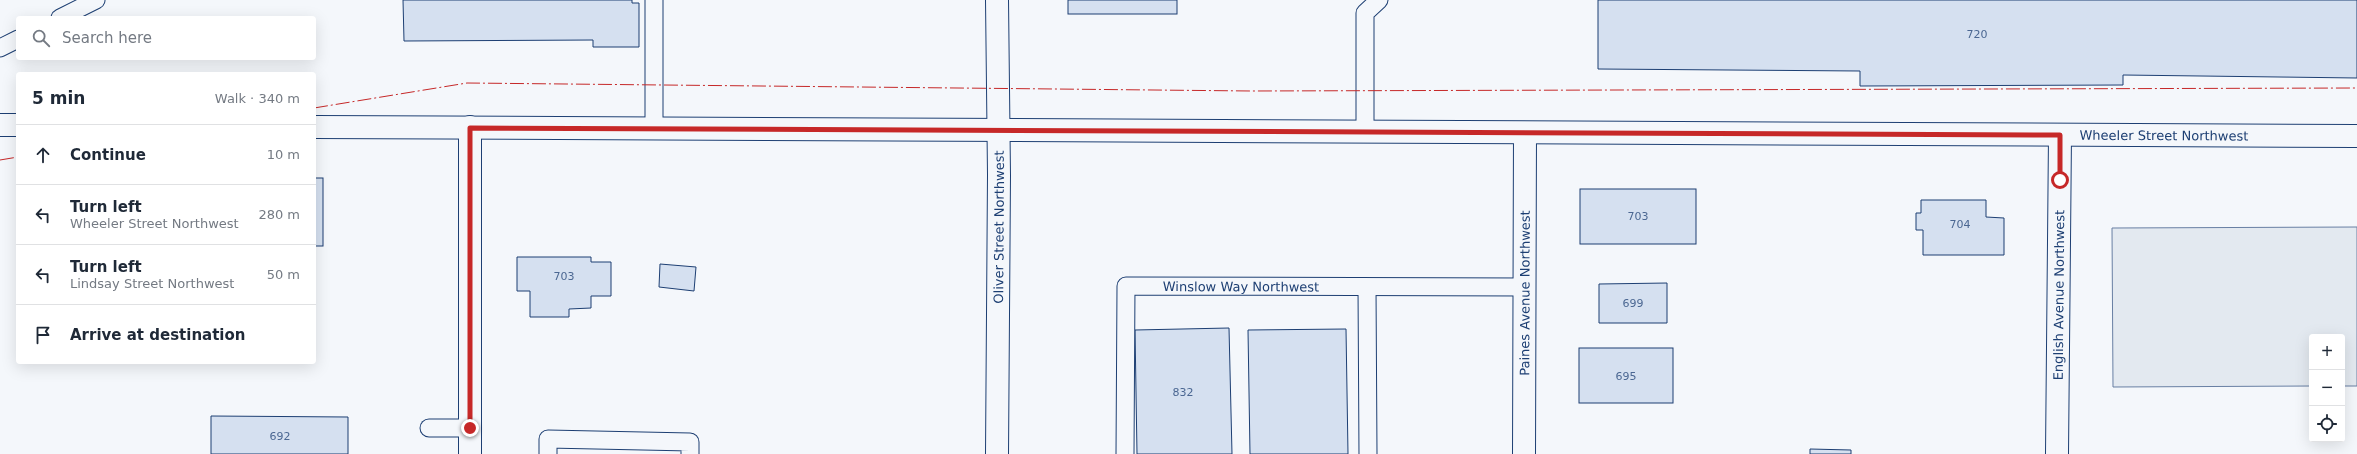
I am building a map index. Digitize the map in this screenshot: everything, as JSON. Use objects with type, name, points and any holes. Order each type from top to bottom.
[{"type":"street","name":"Oliver Street Northwest","points":[[996,454],[999,130],[997,0]]},
{"type":"street","points":[[0,125],[16,125]]},
{"type":"street","name":"Wheeler Street Northwest","points":[[316,127],[2357,136]]},
{"type":"street","points":[[470,128],[470,454]]},
{"type":"street","name":"Paines Avenue Northwest","points":[[1524,454],[1525,132]]},
{"type":"street","name":"English Avenue Northwest","points":[[2057,454],[2060,135]]},
{"type":"lane","points":[[64,16],[96,0]]},
{"type":"lane","points":[[654,0],[654,128]]},
{"type":"lane","points":[[1365,132],[1365,13],[1379,0]]},
{"type":"lane","points":[[0,48],[16,40]]},
{"type":"lane","name":"Winslow Way Northwest","points":[[1125,454],[1126,286],[1525,287]]},
{"type":"lane","points":[[1367,287],[1368,454]]},
{"type":"lane","points":[[428,428],[470,428]]},
{"type":"lane","points":[[548,454],[548,439],[690,442],[690,454]]},
{"type":"shaded area","points":[[2357,227],[2357,386],[2345,386],[2345,334],[2309,334],[2309,386],[2113,387],[2112,228]]},
{"type":"building","points":[[403,0],[632,0],[632,3],[639,3],[639,47],[593,47],[593,40],[404,41]]},
{"type":"building","points":[[1068,0],[1177,0],[1177,14],[1068,14]]},
{"type":"building","points":[[1598,0],[2357,0],[2357,78],[2123,75],[2123,85],[1860,86],[1860,71],[1598,69]]},
{"type":"building","points":[[316,178],[323,178],[323,246],[316,246]]},
{"type":"building","points":[[1580,189],[1696,189],[1696,244],[1580,244]]},
{"type":"building","points":[[1921,200],[1986,200],[1986,217],[2004,218],[2004,255],[1923,255],[1923,230],[1916,230],[1916,213],[1921,213]]},
{"type":"building","points":[[517,257],[591,257],[591,262],[611,262],[611,296],[591,296],[591,308],[569,309],[569,317],[530,317],[530,291],[517,291]]},
{"type":"building","points":[[660,264],[696,267],[694,291],[659,287]]},
{"type":"building","points":[[1667,283],[1667,323],[1599,323],[1599,284]]},
{"type":"building","points":[[1229,328],[1232,454],[1137,454],[1135,330]]},
{"type":"building","points":[[1346,329],[1348,454],[1250,454],[1248,330]]},
{"type":"building","points":[[1579,348],[1673,348],[1673,403],[1579,403]]},
{"type":"building","points":[[211,416],[348,417],[348,454],[211,454]]},
{"type":"building","points":[[1810,449],[1851,450],[1851,454],[1810,454]]},
{"type":"power","points":[[316,108],[467,83],[1251,91],[2357,88]]},
{"type":"power","points":[[0,160],[16,157]]},
{"type":"route","points":[[470,428],[470,128],[2060,135],[2060,180]]}]
